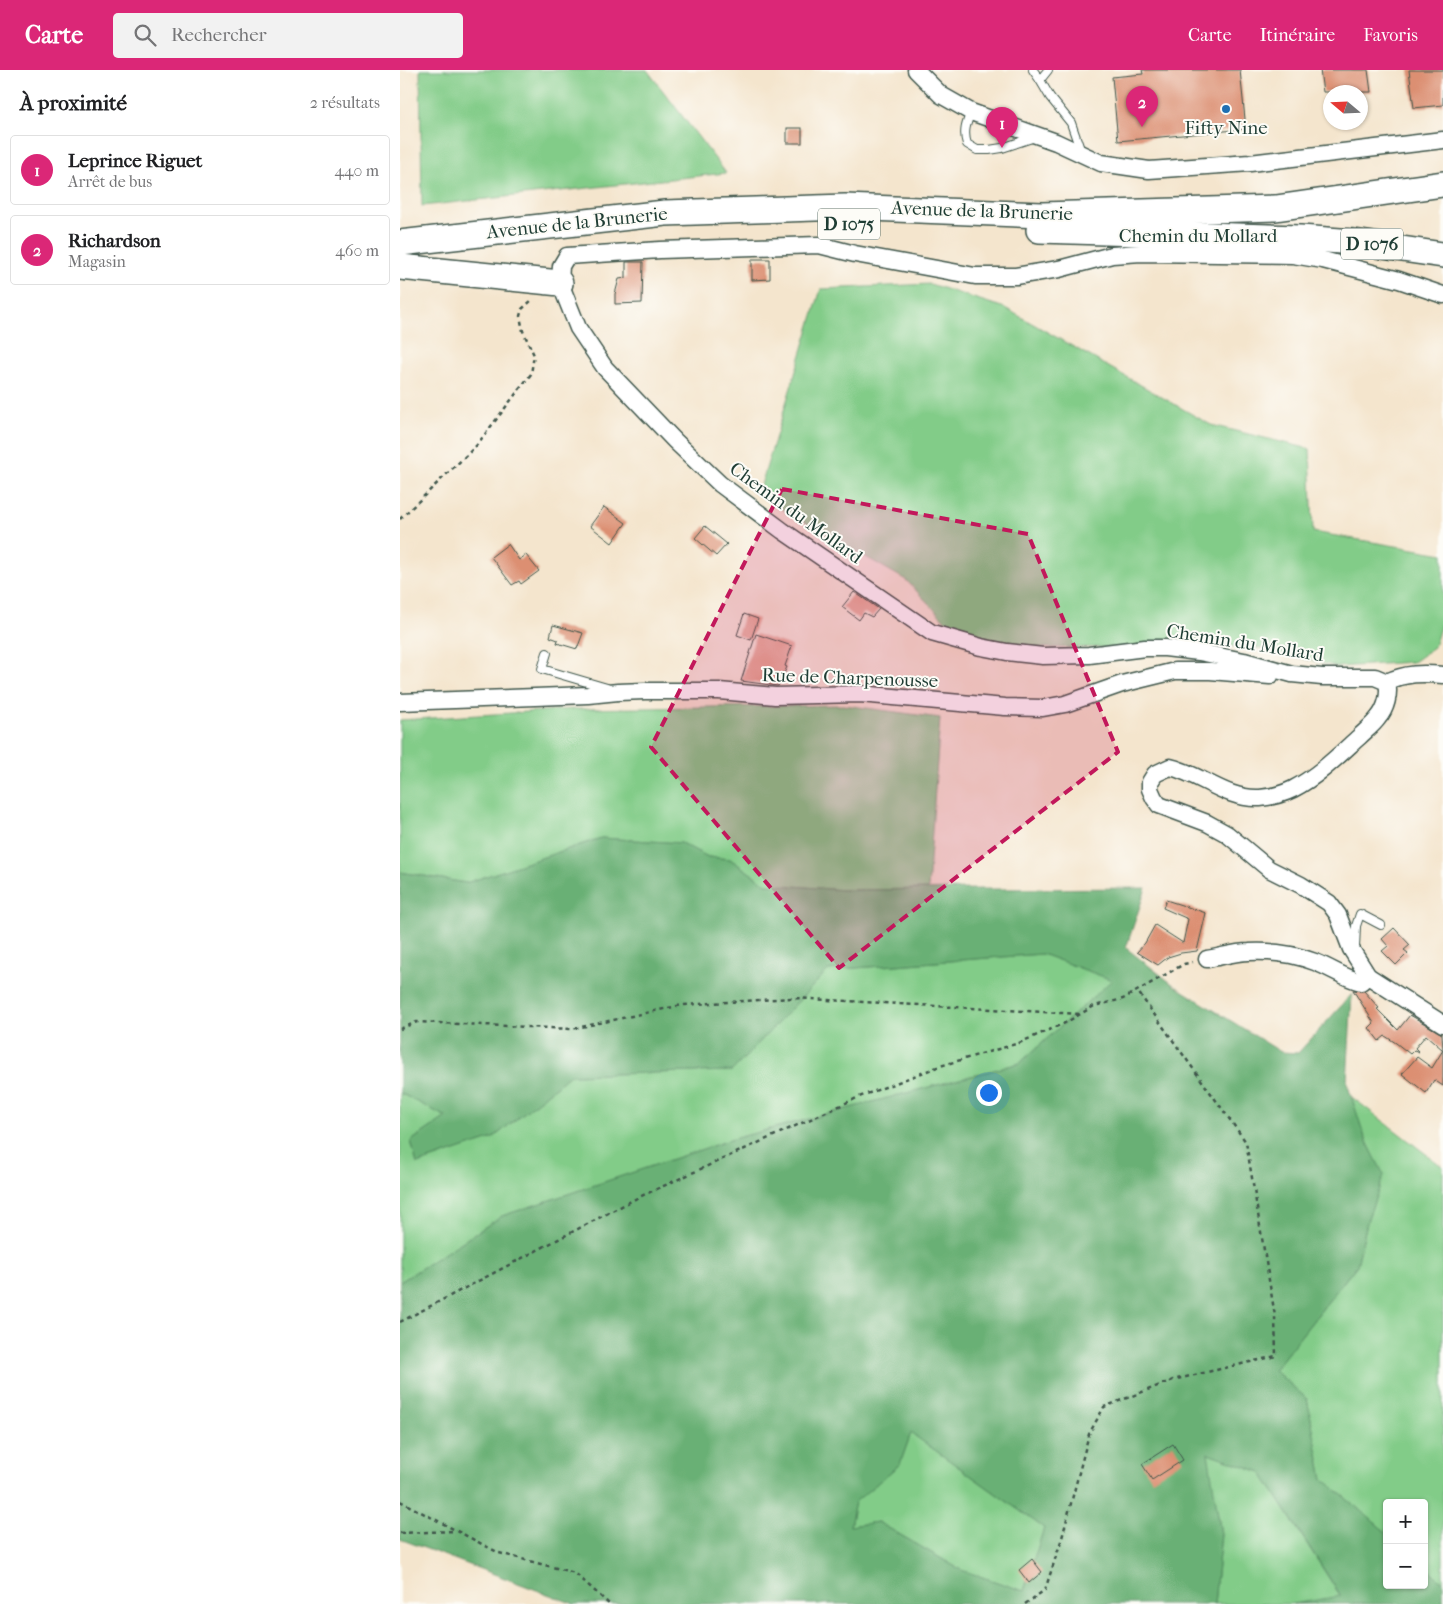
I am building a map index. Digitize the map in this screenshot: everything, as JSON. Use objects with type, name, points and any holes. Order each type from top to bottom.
[{"type":"main road","name":"Avenue de la Brunerie","points":[[400,243],[665,213],[845,207],[1042,215],[1276,208],[1443,184]]},
{"type":"main road","name":"D 1075","points":[[1042,215],[1184,221],[1300,238]]},
{"type":"main road","name":"D 1075","points":[[400,255],[637,230],[777,223],[1300,238]]},
{"type":"main road","name":"D 1076","points":[[1300,238],[1354,242],[1443,255]]},
{"type":"main road","points":[[400,267],[560,283]]},
{"type":"street","points":[[916,70],[941,95],[971,112],[1039,136],[1101,163],[1149,170],[1250,163],[1443,140]]},
{"type":"street","name":"Chemin du Mollard","points":[[1387,682],[1375,677],[1322,677],[1292,674],[1244,661],[1199,652],[1145,648],[1089,655],[1043,656],[981,647],[932,633],[783,531],[720,484],[675,441],[605,368],[578,328],[560,283],[561,266],[567,256],[660,250],[819,245],[855,254],[975,276],[1016,276],[1059,269],[1112,255],[1141,253],[1294,255],[1323,260],[1399,280],[1443,295]]},
{"type":"street","name":"Rue de Charpenousse","points":[[400,702],[588,696],[618,692],[719,691],[775,696],[860,694],[1005,707],[1043,708],[1065,704],[1122,684],[1175,671],[1210,671],[1267,676],[1292,674]]},
{"type":"street","points":[[1443,675],[1424,673],[1398,676],[1387,682],[1388,696],[1378,718],[1329,765],[1292,789],[1276,796],[1258,798],[1240,796],[1215,788],[1180,769],[1170,766],[1155,774],[1150,782],[1150,789],[1159,805],[1208,823],[1227,834],[1269,868],[1301,885],[1329,904],[1338,915],[1355,955],[1368,976],[1443,1024]]},
{"type":"street","points":[[1206,959],[1248,952],[1274,953],[1300,957],[1316,962],[1348,979],[1361,982],[1368,976]]},
{"type":"lane","points":[[1033,70],[1050,97],[1071,123],[1082,154]]},
{"type":"lane","points":[[1040,80],[1048,70]]},
{"type":"lane","points":[[971,112],[965,126],[965,137],[967,144],[977,150],[1002,148],[1039,136]]},
{"type":"lane","points":[[547,653],[542,669],[618,692]]},
{"type":"lane","points":[[1355,955],[1356,926],[1360,914],[1381,925]]},
{"type":"path","points":[[400,519],[476,446],[532,374],[534,355],[523,331],[520,316],[522,309],[535,298]]},
{"type":"path","points":[[400,1322],[637,1198],[859,1097],[940,1066],[1019,1043],[1065,1023],[1094,1006],[1123,999],[1138,992],[1184,964],[1206,959]]},
{"type":"path","points":[[1025,1604],[1045,1590],[1062,1538],[1089,1434],[1104,1407],[1173,1380],[1276,1356],[1275,1316],[1246,1142],[1138,992]]},
{"type":"path","points":[[400,1029],[417,1022],[572,1028],[682,1005],[793,998],[1081,1014]]},
{"type":"path","points":[[400,1501],[499,1553],[576,1573],[609,1604]]},
{"type":"path","points":[[400,1533],[456,1531]]},
{"type":"highlighted area","points":[[782,489],[1028,534],[1118,752],[839,968],[651,747]]},
{"type":"green space","points":[[420,70],[647,70],[726,173],[422,206]]},
{"type":"green space","points":[[930,284],[1005,308],[1211,425],[1310,449],[1313,532],[1443,554],[1443,618],[1434,647],[1413,662],[1338,667],[1250,646],[1034,648],[956,632],[906,580],[758,495],[821,289]]},
{"type":"green space","points":[[844,705],[940,718],[928,889],[843,890],[766,884],[730,859],[708,857],[681,843],[601,838],[466,883],[400,872],[400,720],[574,709]]},
{"type":"green space","points":[[601,838],[681,843],[708,857],[730,859],[766,884],[843,890],[1146,888],[1126,948],[1175,986],[1281,1052],[1298,1053],[1352,994],[1347,1083],[1365,1138],[1384,1175],[1368,1218],[1357,1265],[1274,1370],[1307,1399],[1323,1479],[1383,1530],[1383,1589],[1428,1589],[1428,1569],[1443,1582],[1443,1604],[1293,1604],[1341,1596],[1261,1472],[1208,1453],[1221,1534],[1214,1604],[574,1604],[400,1539],[400,1282],[502,1216],[733,1139],[1020,1063],[1112,980],[1042,954],[828,970],[732,1071],[570,1075],[493,1138],[417,1164],[411,1141],[446,1117],[400,1093],[400,872],[466,883]],"holes":[[[911,1433],[1044,1528],[1024,1591],[961,1570],[878,1522],[850,1526],[855,1502],[900,1464]]]},
{"type":"green space","points":[[1042,954],[1113,980],[1020,1063],[733,1139],[502,1216],[400,1282],[400,1093],[447,1117],[411,1141],[417,1164],[493,1138],[570,1075],[732,1071],[828,970]]},
{"type":"green space","points":[[1344,1091],[1443,1167],[1443,1582],[1428,1569],[1428,1499],[1383,1499],[1383,1530],[1323,1479],[1307,1399],[1274,1370],[1357,1265],[1368,1218],[1383,1176]]},
{"type":"green space","points":[[911,1433],[1044,1528],[1024,1591],[961,1570],[878,1522],[850,1526],[855,1501],[900,1464]]},
{"type":"green space","points":[[1207,1452],[1261,1472],[1341,1597],[1293,1604],[1214,1604],[1221,1534]]},
{"type":"building","points":[[1142,70],[1240,70],[1246,129],[1118,141],[1112,77],[1143,74]]},
{"type":"building","points":[[1320,70],[1368,70],[1371,92],[1368,92],[1368,85],[1323,85],[1323,92]]},
{"type":"building","points":[[1409,70],[1443,70],[1443,105],[1414,108]]},
{"type":"building","points":[[787,128],[802,128],[802,143],[787,143]]},
{"type":"building","points":[[752,259],[770,259],[770,279],[752,280]]},
{"type":"building","points":[[626,262],[643,262],[642,303],[615,304],[615,294],[619,279],[626,278]]},
{"type":"building","points":[[604,507],[626,523],[612,543],[590,526]]},
{"type":"building","points":[[705,526],[727,544],[716,556],[695,538]]},
{"type":"building","points":[[508,544],[519,560],[526,555],[539,571],[521,584],[519,581],[512,585],[491,557]]},
{"type":"building","points":[[854,592],[879,609],[872,617],[864,613],[859,620],[842,607]]},
{"type":"building","points":[[744,614],[758,619],[751,640],[737,635]]},
{"type":"building","points":[[553,625],[583,633],[577,649],[557,643],[558,640],[550,637]]},
{"type":"building","points":[[756,634],[792,646],[785,666],[787,667],[778,686],[741,681]]},
{"type":"building","points":[[1166,900],[1206,913],[1197,951],[1168,957],[1158,965],[1137,952],[1145,943],[1155,925],[1183,943],[1188,919],[1163,908]]},
{"type":"building","points":[[1394,928],[1410,945],[1404,950],[1408,953],[1396,965],[1382,951],[1388,946],[1382,939]]},
{"type":"building","points":[[1353,990],[1364,991],[1379,1008],[1377,1009],[1398,1030],[1410,1015],[1442,1034],[1443,1050],[1426,1035],[1415,1048],[1419,1052],[1414,1050],[1410,1054],[1385,1036],[1379,1041],[1369,1028],[1374,1023]]},
{"type":"building","points":[[1443,1050],[1443,1086],[1434,1080],[1426,1093],[1402,1074],[1417,1057],[1432,1068]]},
{"type":"building","points":[[1173,1444],[1183,1460],[1152,1480],[1142,1464]]},
{"type":"building","points":[[1032,1559],[1042,1572],[1029,1583],[1019,1570]]},
{"type":"place","name":"Fifty Nine","points":[[1226,109]]},
{"type":"place","name":"Richardson","points":[[1142,127]]},
{"type":"place","name":"Leprince Riguet","points":[[1002,148]]}]
